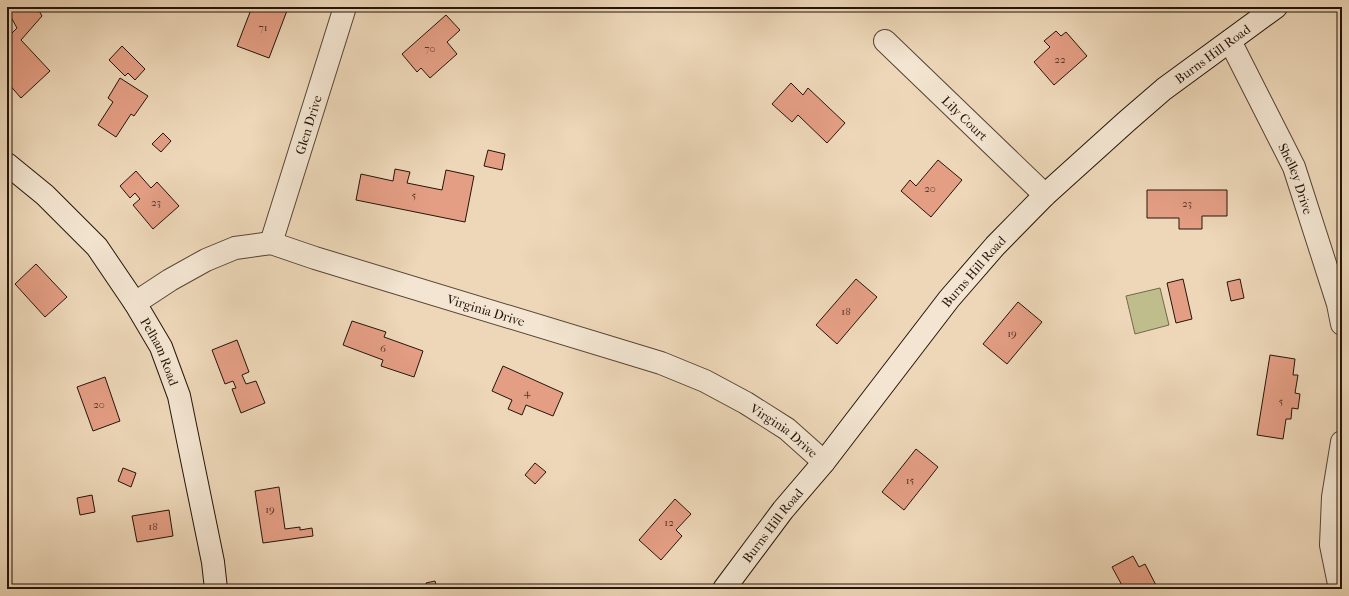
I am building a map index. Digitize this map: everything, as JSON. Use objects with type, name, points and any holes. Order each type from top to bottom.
[{"type":"street","name":"Glen Drive","points":[[271,243],[345,7]]},
{"type":"street","name":"Burns Hill Road","points":[[724,589],[783,510],[824,462],[949,299],[995,246],[1045,195],[1154,98],[1276,7]]},
{"type":"street","name":"Lily Court","points":[[885,41],[1045,195]]},
{"type":"street","name":"Shelley Drive","points":[[1230,41],[1294,167],[1338,304],[1342,324]]},
{"type":"street","name":"Pelham Road","points":[[7,164],[45,196],[97,247],[135,303],[161,347],[178,396],[213,562],[216,589]]},
{"type":"street","name":"Virginia Drive","points":[[135,303],[170,280],[206,260],[235,248],[271,243],[315,258],[661,363],[705,381],[746,403],[787,429],[824,462]]},
{"type":"street","points":[[1340,589],[1331,545],[1333,497],[1342,442]]},
{"type":"shaded area","points":[[1160,288],[1169,325],[1135,334],[1126,296]]},
{"type":"building","points":[[7,7],[37,7],[42,16],[21,40],[50,71],[21,98],[7,82],[7,38],[17,28],[7,10]]},
{"type":"building","points":[[252,7],[288,8],[269,58],[237,46]]},
{"type":"building","points":[[446,15],[460,30],[447,42],[457,54],[430,78],[421,68],[417,72],[402,54]]},
{"type":"building","points":[[1056,31],[1061,36],[1066,32],[1087,56],[1054,85],[1034,62],[1050,47],[1044,41]]},
{"type":"building","points":[[122,46],[145,69],[135,80],[128,73],[125,76],[109,60]]},
{"type":"building","points":[[120,78],[148,96],[134,116],[131,114],[116,137],[98,125],[113,102],[108,98]]},
{"type":"building","points":[[791,83],[803,95],[808,88],[845,123],[827,143],[798,115],[792,122],[772,104]]},
{"type":"building","points":[[163,133],[171,141],[161,152],[152,144]]},
{"type":"building","points":[[488,150],[505,154],[502,170],[484,166]]},
{"type":"building","points":[[938,160],[962,180],[931,217],[901,191],[910,180],[916,186]]},
{"type":"building","points":[[395,169],[410,172],[407,183],[442,190],[446,170],[474,176],[465,222],[356,200],[361,174],[393,181]]},
{"type":"building","points":[[136,171],[151,188],[157,182],[179,206],[153,229],[133,205],[140,199],[135,193],[130,198],[120,186]]},
{"type":"building","points":[[1147,190],[1227,190],[1227,216],[1202,216],[1202,229],[1179,229],[1179,218],[1147,218]]},
{"type":"building","points":[[36,264],[67,297],[45,317],[15,284]]},
{"type":"building","points":[[856,279],[877,297],[837,344],[816,325]]},
{"type":"building","points":[[1183,279],[1192,319],[1176,323],[1167,283]]},
{"type":"building","points":[[1240,279],[1244,298],[1231,301],[1227,282]]},
{"type":"building","points":[[1018,302],[1042,322],[1007,364],[983,344]]},
{"type":"building","points":[[352,321],[386,332],[384,337],[423,351],[414,377],[381,366],[383,360],[343,345]]},
{"type":"building","points":[[237,340],[249,372],[242,375],[246,384],[256,381],[265,403],[241,413],[232,389],[236,388],[233,381],[225,384],[212,350]]},
{"type":"building","points":[[1270,355],[1295,359],[1293,375],[1298,375],[1295,393],[1300,394],[1298,409],[1292,408],[1291,419],[1286,419],[1283,439],[1257,435]]},
{"type":"building","points":[[503,366],[563,393],[553,416],[526,405],[522,415],[508,409],[512,400],[492,391]]},
{"type":"building","points":[[105,377],[120,421],[93,431],[77,387]]},
{"type":"building","points":[[916,449],[938,467],[904,510],[882,492]]},
{"type":"building","points":[[535,463],[546,472],[535,484],[525,475]]},
{"type":"building","points":[[123,468],[136,473],[131,487],[118,481]]},
{"type":"building","points":[[279,487],[285,529],[300,527],[300,530],[312,528],[313,536],[263,543],[255,491]]},
{"type":"building","points":[[92,495],[95,512],[80,515],[77,498]]},
{"type":"building","points":[[675,499],[691,514],[676,530],[682,536],[661,560],[639,540]]},
{"type":"building","points":[[169,510],[173,536],[137,542],[132,516]]},
{"type":"building","points":[[1133,556],[1139,567],[1145,564],[1158,589],[1124,589],[1112,567]]},
{"type":"building","points":[[435,581],[437,589],[427,589],[426,583]]},
{"type":"building","points":[[295,585],[296,589],[269,589]]},
{"type":"building","points":[[406,585],[407,589],[393,589],[393,588]]}]
